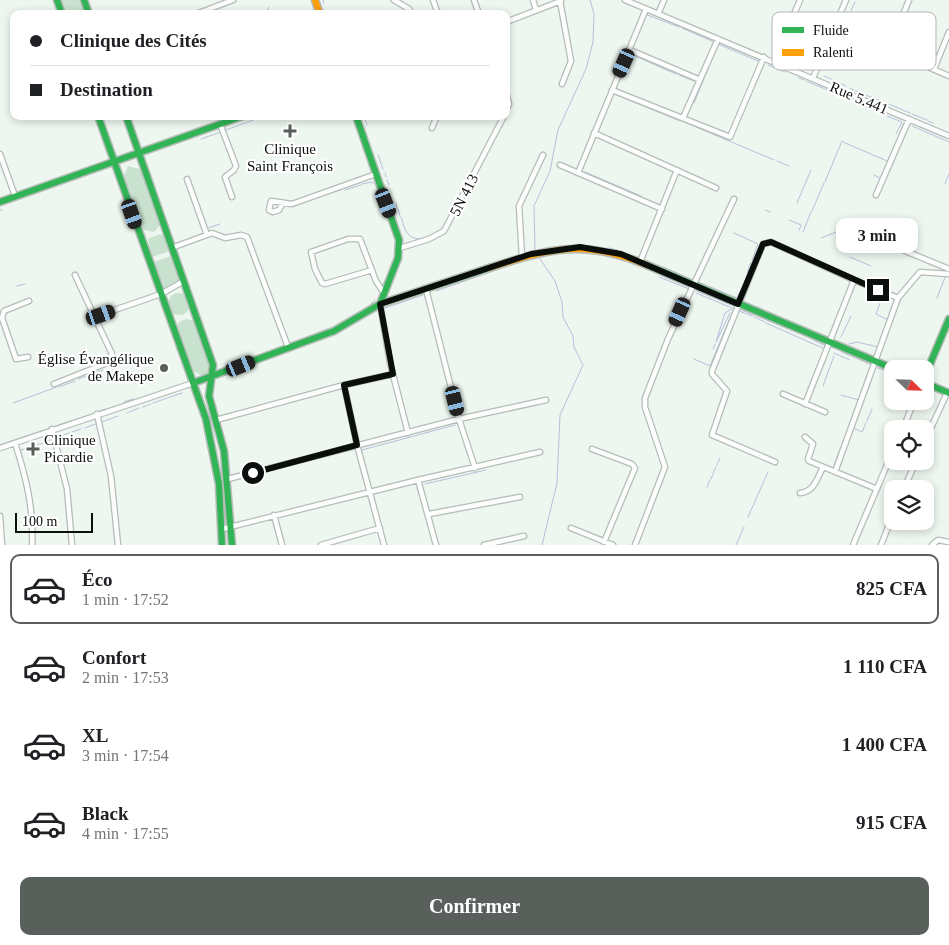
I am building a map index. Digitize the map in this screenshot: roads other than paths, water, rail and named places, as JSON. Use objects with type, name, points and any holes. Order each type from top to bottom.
[{"type":"main road","points":[[99,120],[203,409],[219,482],[222,545]]},
{"type":"main road","points":[[127,120],[174,247],[213,365],[209,396],[228,479],[233,527],[232,545]]},
{"type":"main road","points":[[0,202],[232,120]]},
{"type":"main road","points":[[357,120],[397,232],[400,248],[380,304]]},
{"type":"main road","points":[[193,383],[211,378],[341,328],[380,304],[531,254],[549,250],[594,248],[612,251],[640,262],[884,365]]},
{"type":"main road","points":[[932,360],[949,320]]},
{"type":"main road","points":[[934,386],[948,391]]},
{"type":"street","points":[[205,10],[233,0]]},
{"type":"street","points":[[394,0],[410,10]]},
{"type":"street","points":[[533,0],[536,10]]},
{"type":"street","name":"Rue 5.441","points":[[625,0],[772,60]]},
{"type":"street","points":[[658,14],[664,0]]},
{"type":"street","points":[[795,12],[800,0]]},
{"type":"street","points":[[841,12],[846,0]]},
{"type":"street","points":[[904,12],[909,0]]},
{"type":"street","points":[[510,20],[561,1],[571,61],[562,84]]},
{"type":"street","points":[[578,173],[646,9]]},
{"type":"street","points":[[936,64],[949,32]]},
{"type":"street","points":[[682,118],[698,79],[718,39]]},
{"type":"street","points":[[630,50],[698,79]]},
{"type":"street","points":[[612,90],[730,137],[764,57]]},
{"type":"street","name":"Rue 5.441","points":[[795,70],[949,136]]},
{"type":"street","points":[[813,78],[816,70]]},
{"type":"street","points":[[936,70],[949,76]]},
{"type":"street","points":[[876,195],[909,119]]},
{"type":"street","points":[[220,120],[236,166],[225,177],[232,196]]},
{"type":"street","points":[[432,128],[435,120]]},
{"type":"street","name":"5N 413","points":[[400,248],[429,239],[444,231],[502,120]]},
{"type":"street","points":[[594,133],[716,188]]},
{"type":"street","points":[[0,154],[15,196]]},
{"type":"street","points":[[522,258],[519,206],[543,155]]},
{"type":"street","points":[[560,165],[662,209]]},
{"type":"street","points":[[640,262],[677,170]]},
{"type":"street","points":[[283,203],[298,202],[376,174]]},
{"type":"street","points":[[187,178],[207,235]]},
{"type":"street","points":[[635,545],[665,467],[644,402],[668,339],[734,199]]},
{"type":"street","points":[[174,247],[214,233],[225,238],[241,235],[247,237],[288,347]]},
{"type":"street","points":[[372,270],[325,284],[322,283],[315,269],[311,252],[357,238],[361,240],[372,270],[384,293]]},
{"type":"street","points":[[775,462],[712,435],[727,392],[712,374],[712,371],[763,244],[767,242],[898,298]]},
{"type":"street","points":[[898,248],[949,269]]},
{"type":"street","points":[[835,472],[898,298],[920,272],[949,274]]},
{"type":"street","points":[[54,384],[110,360],[112,354],[75,275]]},
{"type":"street","points":[[805,404],[831,343],[854,280]]},
{"type":"street","points":[[94,317],[161,294],[184,281]]},
{"type":"street","points":[[426,289],[459,419],[475,468]]},
{"type":"street","points":[[28,357],[16,359],[2,328],[2,318],[4,311],[29,301]]},
{"type":"street","points":[[380,304],[393,374],[408,433]]},
{"type":"street","points":[[216,420],[344,385],[393,374]]},
{"type":"street","points":[[0,448],[193,383]]},
{"type":"street","points":[[344,385],[357,445],[384,545]]},
{"type":"street","points":[[934,421],[948,391]]},
{"type":"street","points":[[783,394],[826,412]]},
{"type":"street","points":[[228,479],[459,419],[546,400]]},
{"type":"street","points":[[97,414],[111,476],[118,545]]},
{"type":"street","points":[[52,429],[67,489],[72,545]]},
{"type":"street","points":[[806,437],[813,444],[808,460],[877,489]]},
{"type":"street","points":[[15,443],[29,487],[33,524],[32,545]]},
{"type":"street","points":[[592,449],[632,464],[634,468],[604,542]]},
{"type":"street","points":[[222,529],[540,452]]},
{"type":"street","points":[[800,493],[810,491],[823,467]]},
{"type":"street","points":[[853,545],[885,470]]},
{"type":"street","points":[[418,480],[429,514],[436,545]]},
{"type":"street","points":[[429,514],[520,497]]},
{"type":"street","points":[[274,515],[282,545]]},
{"type":"street","points":[[0,516],[2,545]]},
{"type":"street","points":[[321,545],[380,528]]},
{"type":"street","points":[[571,528],[613,545]]},
{"type":"street","points":[[881,545],[887,530]]},
{"type":"street","points":[[484,545],[524,536]]},
{"type":"street","points":[[932,545],[938,540],[949,542]]},
{"type":"waterway","points":[[311,0],[314,9]]},
{"type":"waterway","points":[[471,0],[475,10]]},
{"type":"waterway","points":[[535,251],[534,206],[550,171],[558,130],[586,69],[593,42],[594,14],[590,0]]},
{"type":"waterway","points":[[850,12],[855,2]]},
{"type":"waterway","points":[[907,12],[909,7]]},
{"type":"waterway","points":[[645,14],[679,27]]},
{"type":"waterway","points":[[682,28],[714,42]]},
{"type":"waterway","points":[[694,103],[718,44],[758,61]]},
{"type":"waterway","points":[[635,56],[676,74]]},
{"type":"waterway","points":[[768,65],[772,67]]},
{"type":"waterway","points":[[780,70],[785,72]]},
{"type":"waterway","points":[[679,75],[694,81]]},
{"type":"waterway","points":[[824,76],[846,86]]},
{"type":"waterway","points":[[799,78],[804,80]]},
{"type":"waterway","points":[[806,81],[835,93]]},
{"type":"waterway","points":[[850,88],[854,90]]},
{"type":"waterway","points":[[856,91],[883,102]]},
{"type":"waterway","points":[[836,94],[844,97]]},
{"type":"waterway","points":[[617,95],[680,121]]},
{"type":"waterway","points":[[854,101],[858,103]]},
{"type":"waterway","points":[[886,103],[910,113]]},
{"type":"waterway","points":[[859,104],[886,115]]},
{"type":"waterway","points":[[912,114],[927,120]]},
{"type":"waterway","points":[[887,116],[902,122],[896,134]]},
{"type":"waterway","points":[[226,130],[253,120]]},
{"type":"waterway","points":[[365,120],[367,125]]},
{"type":"waterway","points":[[682,121],[774,160]]},
{"type":"waterway","points":[[928,121],[933,123]]},
{"type":"waterway","points":[[912,126],[949,142]]},
{"type":"waterway","points":[[201,139],[221,132]]},
{"type":"waterway","points":[[149,146],[170,138]]},
{"type":"waterway","points":[[825,182],[842,141]]},
{"type":"waterway","points":[[843,142],[887,161]]},
{"type":"waterway","points":[[363,147],[369,163]]},
{"type":"waterway","points":[[623,149],[649,160]]},
{"type":"waterway","points":[[378,155],[383,169]]},
{"type":"waterway","points":[[777,161],[789,166]]},
{"type":"waterway","points":[[797,203],[811,170]]},
{"type":"waterway","points":[[585,172],[641,196]]},
{"type":"waterway","points":[[385,173],[386,177]]},
{"type":"waterway","points":[[945,184],[949,174]]},
{"type":"waterway","points":[[874,175],[882,179]]},
{"type":"waterway","points":[[387,180],[389,185]]},
{"type":"waterway","points":[[362,184],[372,182],[377,186]]},
{"type":"waterway","points":[[812,211],[824,183]]},
{"type":"waterway","points":[[345,190],[361,185]]},
{"type":"waterway","points":[[396,203],[397,208]]},
{"type":"waterway","points":[[398,209],[400,216]]},
{"type":"waterway","points":[[765,210],[770,212]]},
{"type":"waterway","points":[[803,232],[811,212]]},
{"type":"waterway","points":[[401,217],[403,223]]},
{"type":"waterway","points":[[789,220],[801,225],[799,230]]},
{"type":"waterway","points":[[821,238],[839,231],[843,223]]},
{"type":"waterway","points":[[208,228],[220,224]]},
{"type":"waterway","points":[[403,224],[410,236],[416,239],[424,238]]},
{"type":"waterway","points":[[838,232],[846,253]]},
{"type":"waterway","points":[[734,233],[758,244],[752,260]]},
{"type":"waterway","points":[[609,248],[617,250]]},
{"type":"waterway","points":[[566,252],[594,253]]},
{"type":"waterway","points":[[538,256],[555,281],[562,302],[563,317],[573,336],[574,347],[583,365],[560,415],[557,483],[542,545]]},
{"type":"waterway","points":[[613,256],[635,263]]},
{"type":"waterway","points":[[850,257],[871,266]]},
{"type":"waterway","points":[[436,291],[522,261]]},
{"type":"waterway","points":[[747,273],[751,262]]},
{"type":"waterway","points":[[936,266],[948,271]]},
{"type":"waterway","points":[[663,267],[693,280]]},
{"type":"waterway","points":[[698,282],[737,298],[750,271]]},
{"type":"waterway","points":[[382,287],[388,275]]},
{"type":"waterway","points":[[660,275],[689,287]]},
{"type":"waterway","points":[[937,298],[946,275]]},
{"type":"waterway","points":[[659,277],[689,289]]},
{"type":"waterway","points":[[857,278],[870,283]]},
{"type":"waterway","points":[[17,286],[25,284]]},
{"type":"waterway","points":[[873,285],[877,286]]},
{"type":"waterway","points":[[878,287],[885,290]]},
{"type":"waterway","points":[[697,291],[734,306]]},
{"type":"waterway","points":[[696,293],[732,308]]},
{"type":"waterway","points":[[382,309],[423,295]]},
{"type":"waterway","points":[[883,295],[876,314],[888,320]]},
{"type":"waterway","points":[[366,309],[375,300]]},
{"type":"waterway","points":[[743,301],[757,307]]},
{"type":"waterway","points":[[758,307],[786,320]]},
{"type":"waterway","points":[[730,313],[716,342],[725,313],[733,308]]},
{"type":"waterway","points":[[739,309],[754,315]]},
{"type":"waterway","points":[[694,359],[710,366],[733,311]]},
{"type":"waterway","points":[[739,311],[752,316]]},
{"type":"waterway","points":[[755,315],[783,327]]},
{"type":"waterway","points":[[841,337],[851,316]]},
{"type":"waterway","points":[[754,317],[765,322]]},
{"type":"waterway","points":[[787,320],[815,332]]},
{"type":"waterway","points":[[766,323],[825,349]]},
{"type":"waterway","points":[[784,327],[812,339]]},
{"type":"waterway","points":[[307,337],[327,329]]},
{"type":"waterway","points":[[816,332],[828,337]]},
{"type":"waterway","points":[[293,342],[304,338]]},
{"type":"waterway","points":[[813,340],[826,346]]},
{"type":"waterway","points":[[849,344],[857,342],[878,347]]},
{"type":"waterway","points":[[713,349],[715,344]]},
{"type":"waterway","points":[[846,345],[874,357]]},
{"type":"waterway","points":[[842,352],[872,365]]},
{"type":"waterway","points":[[834,353],[850,360]]},
{"type":"waterway","points":[[823,386],[834,356]]},
{"type":"waterway","points":[[878,368],[884,370]]},
{"type":"waterway","points":[[78,379],[103,370]]},
{"type":"waterway","points":[[59,387],[75,381]]},
{"type":"waterway","points":[[13,403],[57,387]]},
{"type":"waterway","points":[[153,403],[182,393]]},
{"type":"waterway","points":[[841,395],[859,400]]},
{"type":"waterway","points":[[124,402],[133,399]]},
{"type":"waterway","points":[[143,407],[151,404]]},
{"type":"waterway","points":[[127,413],[139,408]]},
{"type":"waterway","points":[[92,414],[105,409]]},
{"type":"waterway","points":[[867,421],[872,409]]},
{"type":"waterway","points":[[102,422],[118,416]]},
{"type":"waterway","points":[[56,426],[70,421]]},
{"type":"waterway","points":[[85,428],[98,423]]},
{"type":"waterway","points":[[853,428],[862,432],[866,423]]},
{"type":"waterway","points":[[362,450],[455,425]]},
{"type":"waterway","points":[[72,432],[81,429]]},
{"type":"waterway","points":[[23,438],[37,433]]},
{"type":"waterway","points":[[56,438],[69,433]]},
{"type":"waterway","points":[[35,446],[53,439]]},
{"type":"waterway","points":[[833,468],[844,439]]},
{"type":"waterway","points":[[21,450],[33,446]]},
{"type":"waterway","points":[[717,465],[720,458]]},
{"type":"waterway","points":[[713,473],[716,467]]},
{"type":"waterway","points":[[425,484],[486,470]]},
{"type":"waterway","points":[[748,517],[768,472]]},
{"type":"waterway","points":[[711,479],[713,474]]},
{"type":"waterway","points":[[707,487],[710,480]]},
{"type":"waterway","points":[[736,545],[744,527]]},
{"type":"place","name":"Clinique Saint François","points":[[290,131]]},
{"type":"place","name":"Église Évangélique de Makepe","points":[[164,368]]},
{"type":"place","name":"Clinique Picardie","points":[[33,449]]}]
